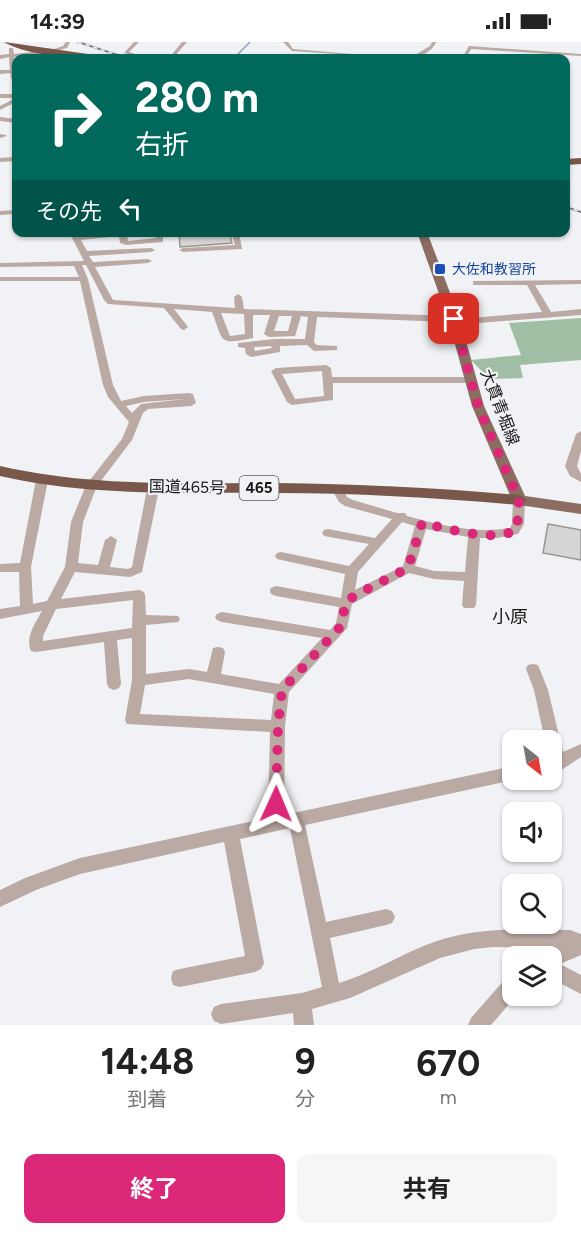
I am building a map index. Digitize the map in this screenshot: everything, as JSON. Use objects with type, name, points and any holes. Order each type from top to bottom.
[{"type":"highway","points":[[9,45],[69,54]]},
{"type":"highway","name":"国道465号","points":[[0,471],[42,480],[92,485],[337,488],[415,491],[519,500]]},
{"type":"main road","name":"大貫青堀線","points":[[424,237],[454,321],[478,406],[519,500]]},
{"type":"main road","points":[[519,500],[581,509]]},
{"type":"street","points":[[29,54],[64,48],[68,42]]},
{"type":"street","points":[[132,54],[126,52],[137,42]]},
{"type":"street","points":[[174,54],[185,42]]},
{"type":"street","points":[[285,42],[292,50],[354,54]]},
{"type":"street","points":[[419,54],[432,47],[434,42]]},
{"type":"street","points":[[464,42],[509,50],[552,54]]},
{"type":"street","points":[[0,48],[9,45],[12,66]]},
{"type":"street","points":[[320,54],[327,47]]},
{"type":"street","points":[[466,54],[469,47],[552,54]]},
{"type":"street","points":[[485,54],[487,48]]},
{"type":"street","points":[[0,57],[10,56]]},
{"type":"street","points":[[8,87],[12,80]]},
{"type":"street","points":[[0,223],[2,213]]},
{"type":"street","points":[[76,237],[111,302],[244,312],[454,321],[581,312]]},
{"type":"street","points":[[183,250],[239,247],[236,237]]},
{"type":"street","points":[[84,254],[151,250]]},
{"type":"street","points":[[0,265],[148,261]]},
{"type":"street","points":[[77,263],[84,279],[108,385],[119,404],[134,422]]},
{"type":"street","points":[[0,279],[84,279]]},
{"type":"street","points":[[476,283],[581,282]]},
{"type":"street","points":[[530,283],[548,315]]},
{"type":"street","points":[[216,310],[227,339],[250,336],[238,297]]},
{"type":"street","points":[[167,307],[184,327]]},
{"type":"street","points":[[275,313],[269,334],[292,334],[297,314]]},
{"type":"street","points":[[313,315],[309,342],[314,348],[334,348]]},
{"type":"street","points":[[245,344],[251,354],[257,354],[277,350],[274,342],[309,342]]},
{"type":"street","points":[[326,368],[328,380],[329,398],[292,402],[276,370],[326,368]]},
{"type":"street","points":[[328,380],[470,380]]},
{"type":"street","points":[[119,404],[144,399],[189,396],[190,403],[145,406],[138,412],[127,440],[92,485],[77,522],[71,567],[36,636],[36,647],[110,635],[138,626],[173,619]]},
{"type":"street","points":[[581,434],[571,466],[574,474],[581,479]]},
{"type":"street","points":[[27,610],[25,567],[42,480]]},
{"type":"street","points":[[337,488],[343,499],[349,503],[422,523],[474,534],[514,531],[518,524],[519,500]]},
{"type":"street","points":[[71,567],[130,573],[138,568],[152,494]]},
{"type":"street","points":[[276,823],[278,726],[282,690],[342,625],[352,571],[400,516]]},
{"type":"street","points":[[408,568],[422,523]]},
{"type":"street","points":[[328,533],[376,542]]},
{"type":"street","points":[[469,604],[474,534]]},
{"type":"street","points":[[103,571],[111,540]]},
{"type":"street","points":[[281,556],[352,571]]},
{"type":"street","points":[[0,568],[25,567]]},
{"type":"street","points":[[276,591],[345,603],[408,568],[434,575],[470,577]]},
{"type":"street","points":[[0,614],[51,605],[139,595],[139,680],[132,720],[278,726]]},
{"type":"street","points":[[222,617],[332,635]]},
{"type":"street","points":[[110,635],[114,684]]},
{"type":"street","points":[[213,677],[218,652]]},
{"type":"street","points":[[532,669],[541,690],[549,730]]},
{"type":"street","points":[[139,680],[189,674],[282,690]]},
{"type":"street","points":[[562,760],[581,750]]},
{"type":"street","points":[[0,899],[30,884],[80,866],[502,776]]},
{"type":"street","points":[[296,819],[332,993]]},
{"type":"street","points":[[180,978],[255,963],[231,833]]},
{"type":"street","points":[[320,932],[386,917]]},
{"type":"street","points":[[221,1014],[302,1002],[369,981],[438,950],[474,940],[493,938],[570,939],[581,945]]},
{"type":"street","points":[[562,954],[581,945]]},
{"type":"street","points":[[562,975],[581,985]]},
{"type":"street","points":[[478,1025],[502,998]]},
{"type":"street","points":[[302,1002],[304,1025]]},
{"type":"green space","points":[[581,318],[581,360],[520,365],[523,378],[489,379],[471,360],[521,355],[509,323]]},
{"type":"building","points":[[179,237],[230,237],[232,243],[180,247]]},
{"type":"building","points":[[548,524],[581,530],[581,560],[543,553]]},
{"type":"waterway","points":[[238,54],[250,42]]},
{"type":"railway","points":[[78,42],[115,54]]},
{"type":"railway","points":[[570,208],[581,212]]},
{"type":"place","name":"大佐和教習所","points":[[440,269]]},
{"type":"district","name":"小原","points":[[510,617]]},
{"type":"route","points":[[276,804],[278,726],[282,690],[342,625],[345,603],[385,578],[408,568],[422,523],[474,534],[509,533],[517,529],[519,500],[478,406],[454,319]]}]
